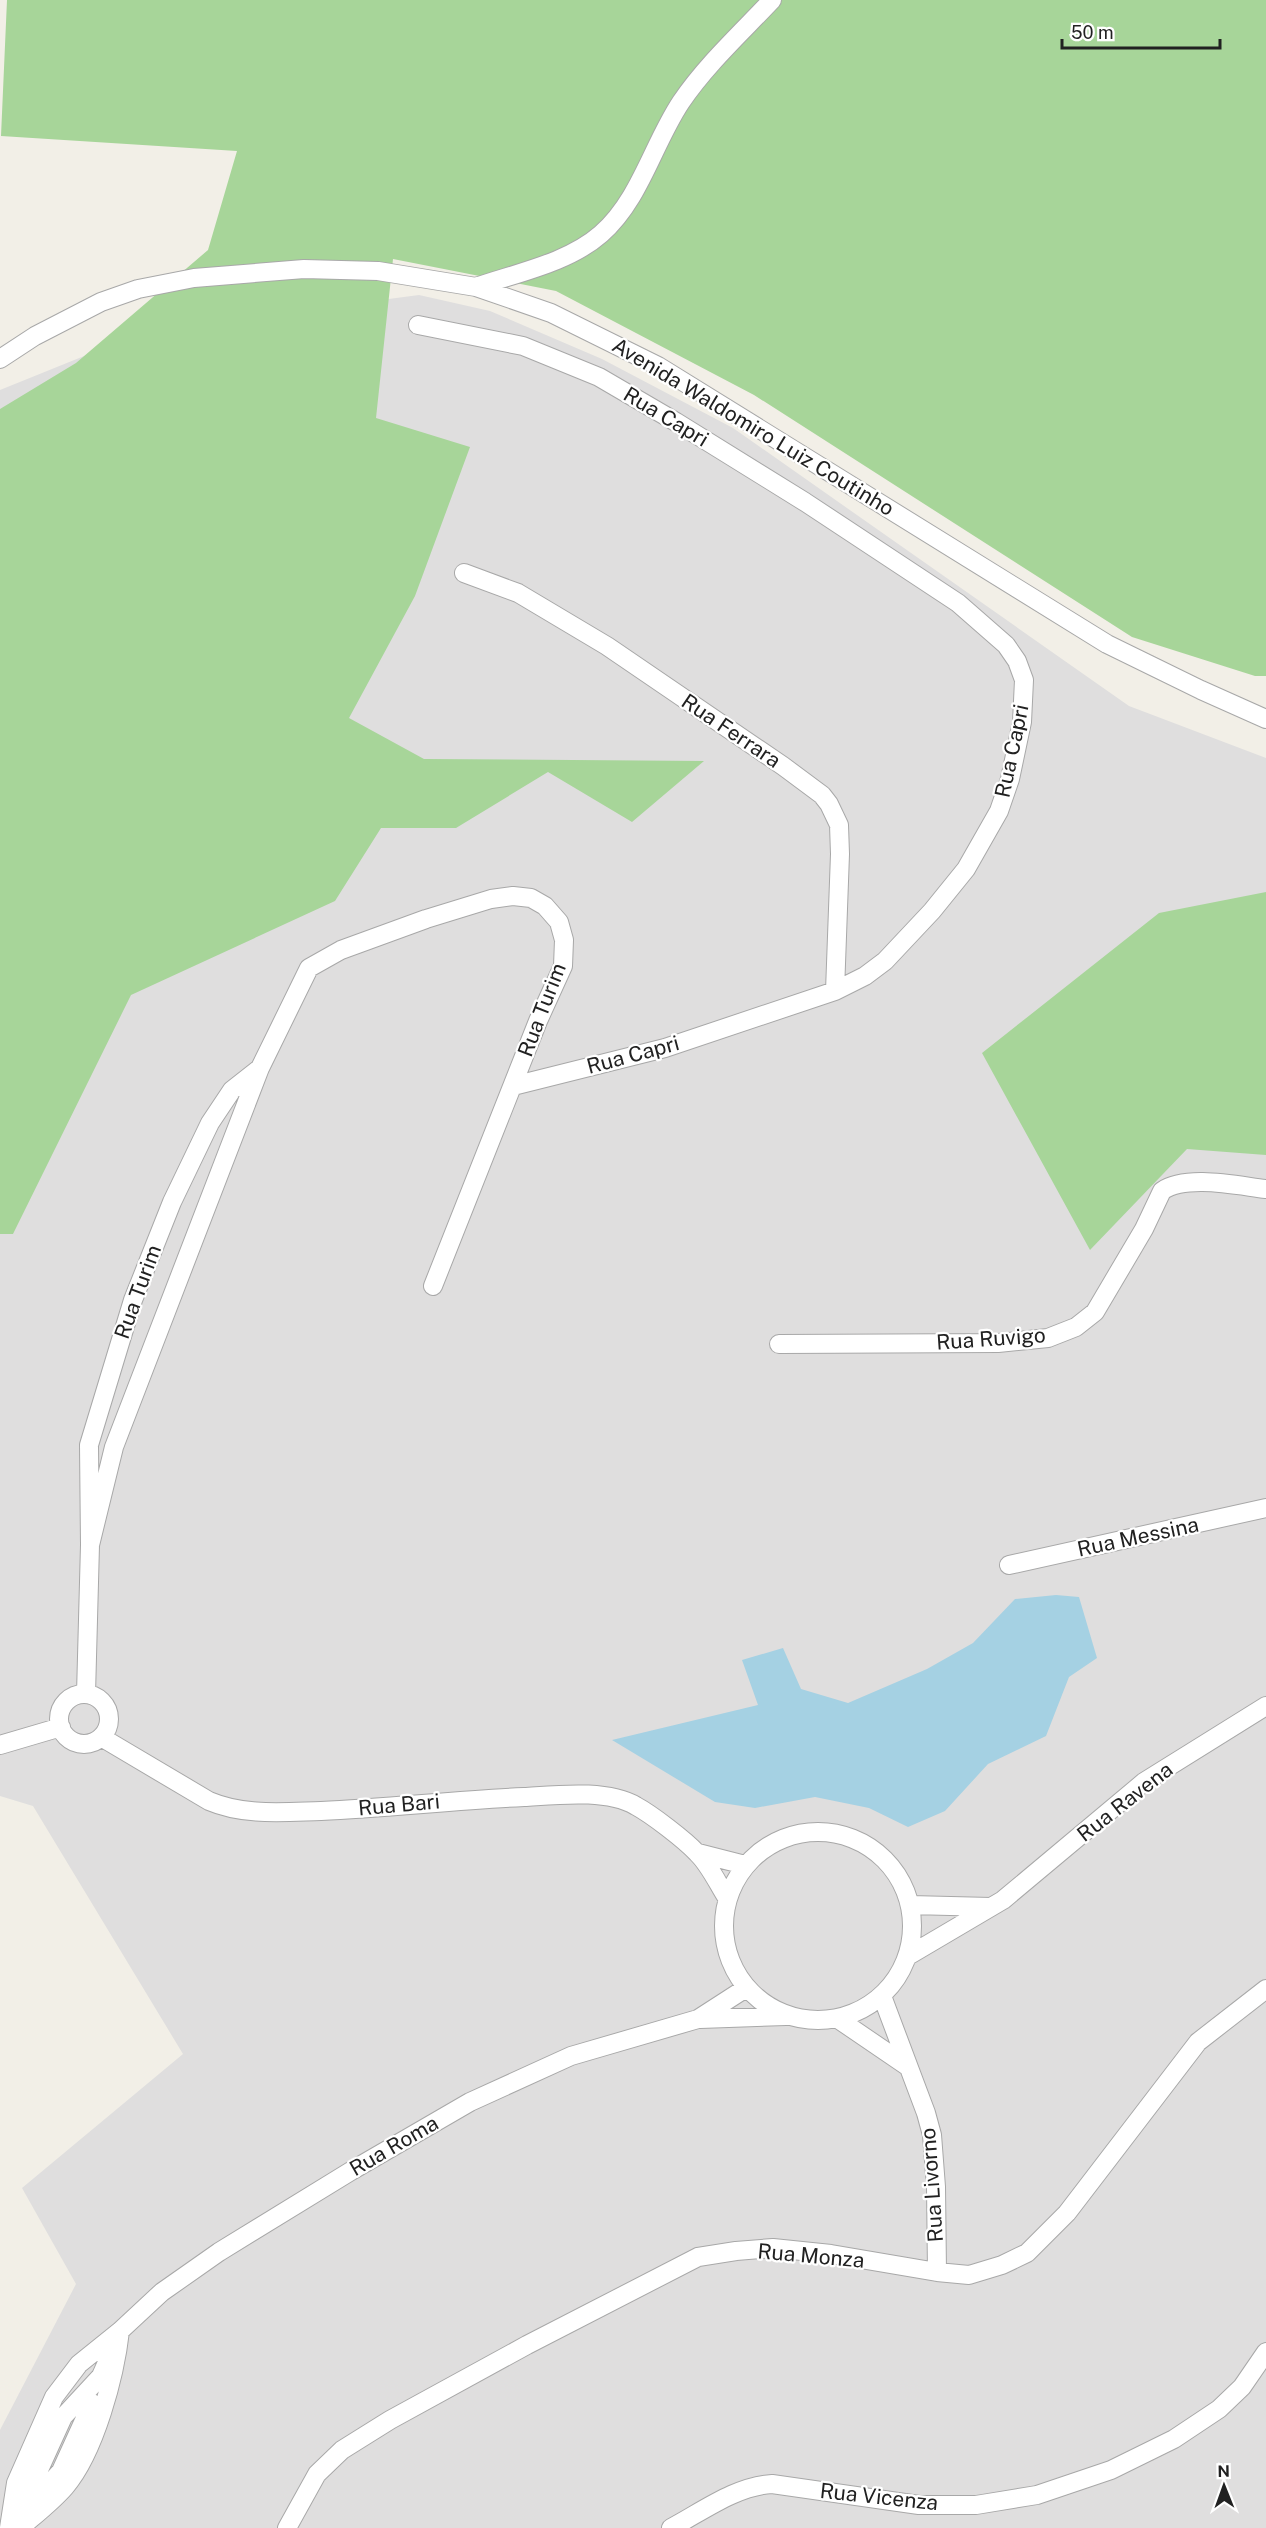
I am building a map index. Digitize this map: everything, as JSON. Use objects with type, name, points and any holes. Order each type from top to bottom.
[{"type":"street","points":[[476,287],[552,261],[574,251],[606,230],[625,206],[681,102],[772,0]]},
{"type":"street","name":"Avenida Waldomiro Luiz Coutinho","points":[[0,359],[35,336],[101,302],[138,289],[194,278],[304,269],[378,271],[476,287],[551,313],[658,366],[1107,644],[1200,690],[1266,719]]},
{"type":"street","name":"Rua Capri","points":[[418,325],[523,346],[599,377],[805,502],[958,603],[1006,645],[1017,661],[1024,680],[1022,722],[1010,779],[999,811],[986,838],[966,869],[932,911],[885,961],[866,976],[835,991],[665,1048],[513,1086]]},
{"type":"street","name":"Rua Ferrara","points":[[464,573],[518,593],[607,646],[822,795],[839,825],[835,991]]},
{"type":"street","name":"Rua Turim","points":[[90,1545],[114,1447],[261,1068],[309,968],[341,950],[426,919],[491,899],[513,896],[531,898],[545,906],[559,922],[564,940],[563,966],[433,1286]]},
{"type":"street","name":"Rua Turim","points":[[86,1694],[90,1545],[89,1445],[133,1300],[172,1202],[210,1123],[232,1090],[261,1068]]},
{"type":"street","name":"Rua Ruvigo","points":[[779,1344],[998,1343],[1048,1338],[1076,1327],[1095,1312],[1144,1229],[1162,1191],[1181,1184],[1226,1184],[1266,1189]]},
{"type":"street","name":"Rua Messina","points":[[1009,1565],[1265,1510]]},
{"type":"street","points":[[86,1694],[102,1700],[109,1715],[106,1731],[101,1737],[86,1744],[70,1739],[61,1727],[61,1711],[70,1698],[86,1694]]},
{"type":"street","name":"Rua Ravena","points":[[908,1956],[1003,1900],[1144,1782],[1266,1706]]},
{"type":"street","points":[[0,1745],[61,1727]]},
{"type":"street","name":"Rua Bari","points":[[101,1737],[224,1808],[277,1813],[579,1794],[608,1797],[635,1805],[698,1853],[727,1898]]},
{"type":"street","points":[[806,1833],[833,1833],[860,1842],[883,1858],[900,1880],[910,1905],[912,1933],[908,1956],[897,1978],[882,1996],[862,2009],[838,2019],[813,2021],[787,2016],[764,2004],[746,1988],[733,1968],[725,1946],[723,1922],[727,1898],[745,1865],[755,1855],[779,1840],[806,1833]]},
{"type":"street","name":"Rua Bari","points":[[698,1853],[745,1865]]},
{"type":"street","points":[[910,1905],[991,1907]]},
{"type":"street","name":"Rua Roma","points":[[698,2019],[746,1988]]},
{"type":"street","name":"Rua Monza","points":[[287,2528],[317,2474],[342,2450],[390,2420],[527,2345],[698,2257],[773,2248],[831,2254],[937,2272],[969,2275],[1027,2253],[1067,2213],[1198,2042],[1266,1989]]},
{"type":"street","name":"Rua Livorno","points":[[882,1996],[926,2113],[932,2135],[936,2187],[937,2272]]},
{"type":"street","name":"Rua Roma","points":[[15,2525],[16,2483],[54,2397],[79,2364],[120,2331],[162,2292],[219,2252],[351,2171],[470,2102],[571,2056],[698,2019],[787,2016]]},
{"type":"street","points":[[838,2019],[907,2066]]},
{"type":"street","points":[[15,2525],[66,2486],[88,2447],[116,2363],[120,2331]]},
{"type":"street","name":"Rua Roma","points":[[15,2525],[63,2417],[80,2396],[101,2376],[120,2331]]},
{"type":"street","name":"Rua Vicenza","points":[[671,2528],[746,2488],[759,2485],[772,2484],[919,2505],[976,2505],[1037,2495],[1111,2470],[1174,2439],[1219,2409],[1242,2387],[1266,2352]]},
{"type":"street","points":[[15,2525],[61,2471],[84,2424],[101,2376]]},
{"type":"shaded area","points":[[419,295],[490,311],[602,359],[733,428],[1129,706],[1266,758],[1266,2528],[0,2528],[0,2430],[76,2284],[22,2188],[183,2054],[33,1806],[0,1796],[0,390],[146,331]]},
{"type":"green space","points":[[7,0],[1266,0],[1266,676],[1255,676],[1132,637],[754,395],[556,291],[393,259],[376,418],[470,447],[415,596],[349,718],[424,759],[704,761],[632,822],[548,772],[456,828],[381,828],[335,901],[131,995],[13,1234],[0,1234],[0,409],[76,363],[208,250],[237,151],[1,136]]},
{"type":"green space","points":[[1266,892],[1266,1155],[1187,1149],[1090,1250],[982,1053],[1159,913]]},
{"type":"water","points":[[1056,1595],[1079,1597],[1097,1658],[1069,1677],[1046,1736],[988,1764],[945,1811],[908,1827],[869,1808],[815,1797],[755,1808],[715,1802],[612,1740],[758,1705],[742,1660],[783,1648],[801,1689],[848,1703],[927,1669],[973,1643],[1015,1599]]}]
